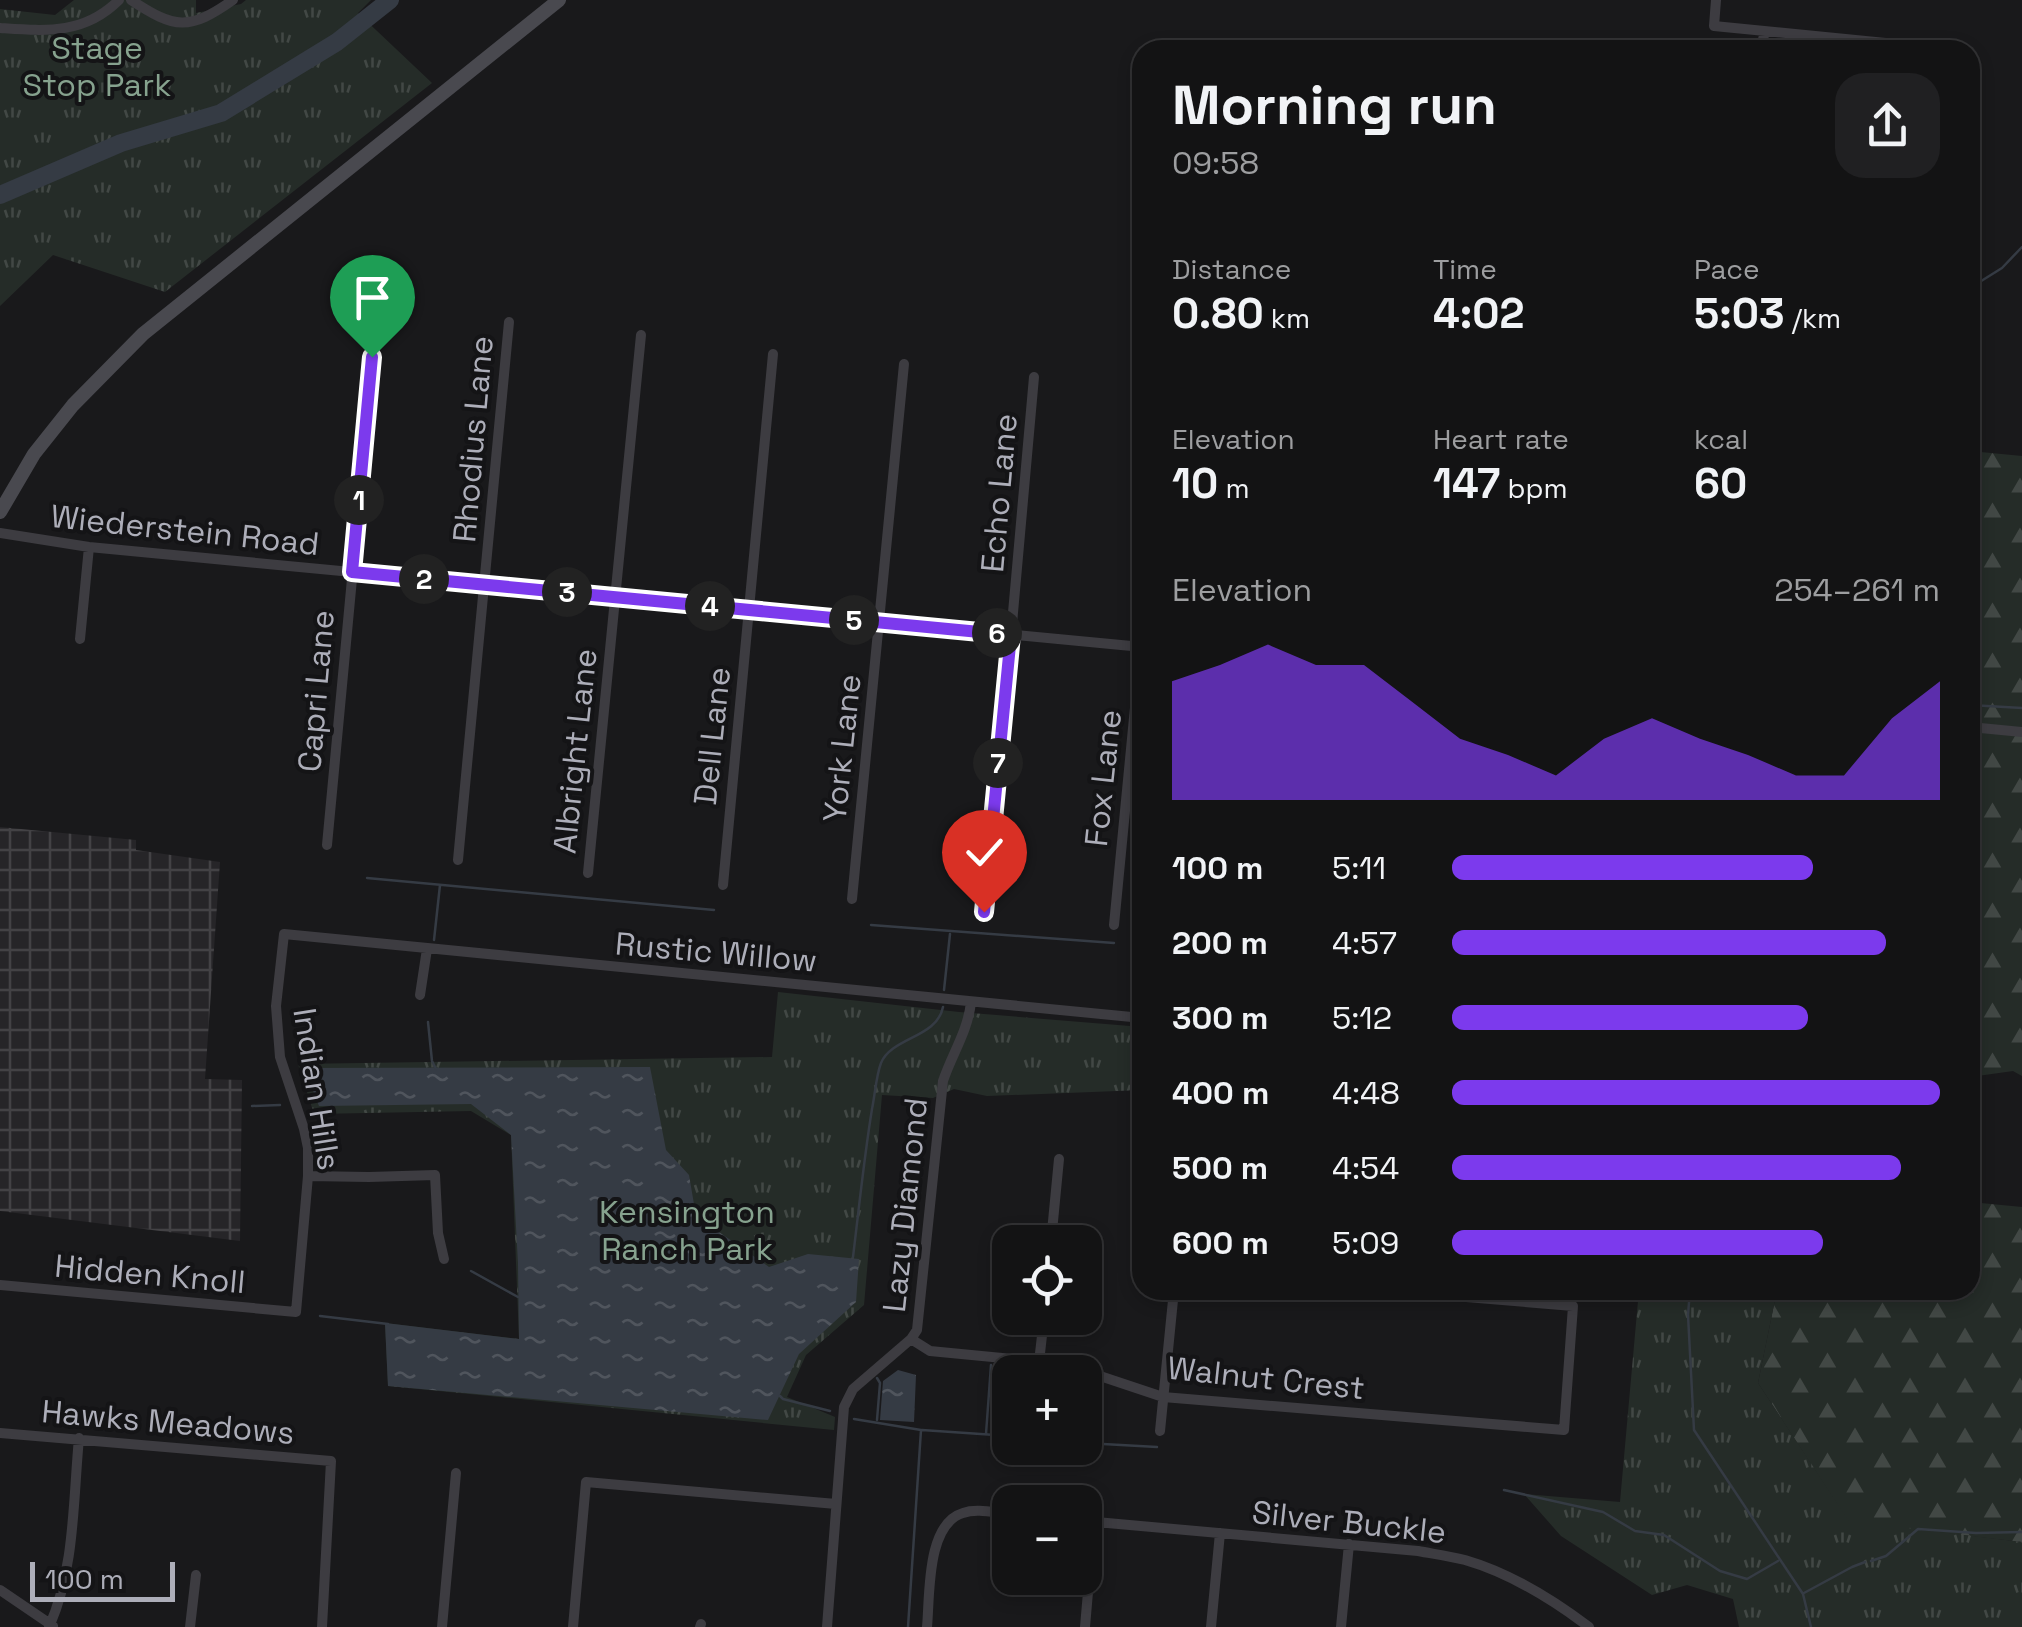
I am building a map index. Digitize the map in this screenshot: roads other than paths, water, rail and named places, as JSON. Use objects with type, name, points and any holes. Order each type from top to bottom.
[{"type":"main road","points":[[0,512],[34,454],[73,405],[144,334],[558,0]]},
{"type":"street","points":[[0,28],[60,31],[89,21],[118,0]]},
{"type":"street","points":[[131,0],[169,22],[184,23],[208,18],[233,0]]},
{"type":"street","points":[[1716,0],[1714,26],[1850,40]]},
{"type":"street","points":[[1763,40],[1765,32]]},
{"type":"street","name":"Capri Lane","points":[[326,845],[378,302]]},
{"type":"street","name":"Rhodius Lane","points":[[458,860],[509,322]]},
{"type":"street","name":"Albright Lane","points":[[588,873],[640,335]]},
{"type":"street","name":"Dell Lane","points":[[723,884],[773,354]]},
{"type":"street","name":"York Lane","points":[[852,899],[904,364]]},
{"type":"street","name":"Echo Lane","points":[[984,912],[1034,376]]},
{"type":"street","name":"Wiederstein Road","points":[[0,533],[88,547],[1132,646]]},
{"type":"street","points":[[80,638],[88,547]]},
{"type":"street","points":[[1980,727],[2022,732]]},
{"type":"street","name":"Fox Lane","points":[[1114,925],[1132,746]]},
{"type":"street","name":"Rustic Willow","points":[[284,934],[1132,1017]]},
{"type":"street","name":"Indian Hills","points":[[284,934],[276,1006],[280,1057],[304,1129],[308,1176],[296,1312]]},
{"type":"street","points":[[420,995],[427,949]]},
{"type":"street","name":"Lazy Diamond","points":[[827,1627],[844,1406],[853,1389],[917,1330],[943,1082],[969,1022],[972,1002]]},
{"type":"street","points":[[1053,1225],[1059,1159]]},
{"type":"street","points":[[308,1176],[435,1174],[438,1232],[444,1259]]},
{"type":"street","name":"Hidden Knoll","points":[[0,1285],[296,1312]]},
{"type":"street","points":[[1160,1431],[1173,1300]]},
{"type":"street","name":"Walnut Crest","points":[[1102,1375],[1163,1396],[1564,1430],[1574,1306],[1516,1300]]},
{"type":"street","name":"Walnut Crest","points":[[911,1339],[930,1351],[992,1357]]},
{"type":"street","name":"Hawks Meadows","points":[[0,1433],[331,1461],[322,1627]]},
{"type":"street","points":[[0,1590],[51,1626],[66,1577],[79,1438]]},
{"type":"street","points":[[442,1627],[456,1473]]},
{"type":"street","points":[[573,1627],[586,1482],[836,1504]]},
{"type":"street","points":[[926,1627],[935,1542],[950,1520],[962,1513],[992,1512]]},
{"type":"street","name":"Silver Buckle","points":[[1102,1522],[1418,1551],[1468,1561],[1514,1579],[1590,1627]]},
{"type":"street","points":[[1212,1627],[1220,1533]]},
{"type":"street","points":[[1341,1627],[1349,1544]]},
{"type":"street","points":[[190,1627],[196,1575]]},
{"type":"street","points":[[1084,1627],[1086,1595]]},
{"type":"water","points":[[650,1067],[666,1150],[689,1175],[696,1216],[769,1267],[808,1254],[859,1259],[856,1302],[799,1354],[768,1420],[388,1386],[385,1323],[519,1339],[511,1135],[471,1104],[319,1106],[304,1068]]},
{"type":"water","points":[[898,1370],[916,1375],[914,1422],[880,1420],[883,1381]]},
{"type":"waterway","points":[[0,195],[121,143],[221,113],[337,42],[390,0]]},
{"type":"waterway","points":[[1980,282],[2002,268],[2022,247]]},
{"type":"waterway","points":[[1980,706],[2022,708]]},
{"type":"waterway","points":[[367,878],[714,910]]},
{"type":"waterway","points":[[434,940],[440,885]]},
{"type":"waterway","points":[[871,925],[1114,943]]},
{"type":"waterway","points":[[944,990],[950,934]]},
{"type":"waterway","points":[[853,1257],[881,1063],[894,1048],[932,1025],[943,1007]]},
{"type":"waterway","points":[[428,1022],[436,1069]]},
{"type":"waterway","points":[[252,1106],[280,1105]]},
{"type":"waterway","points":[[471,1271],[518,1297]]},
{"type":"waterway","points":[[1689,1300],[1694,1430],[1803,1594],[1811,1627]]},
{"type":"waterway","points":[[320,1316],[388,1324]]},
{"type":"waterway","points":[[986,1434],[991,1365]]},
{"type":"waterway","points":[[877,1378],[877,1420]]},
{"type":"waterway","points":[[780,1396],[830,1411]]},
{"type":"waterway","points":[[854,1419],[921,1430],[908,1627]]},
{"type":"waterway","points":[[922,1430],[992,1435]]},
{"type":"waterway","points":[[1102,1444],[1157,1447]]},
{"type":"waterway","points":[[1504,1490],[1603,1512],[1635,1531],[1664,1535],[1720,1571],[1747,1579],[1778,1561]]},
{"type":"waterway","points":[[1871,1561],[1886,1556],[1918,1529],[2022,1532]]},
{"type":"waterway","points":[[1804,1593],[1865,1562]]},
{"type":"park label","name":"Stage Stop Park","points":[[97,66]]},
{"type":"park label","name":"Kensington Ranch Park","points":[[687,1230]]}]
